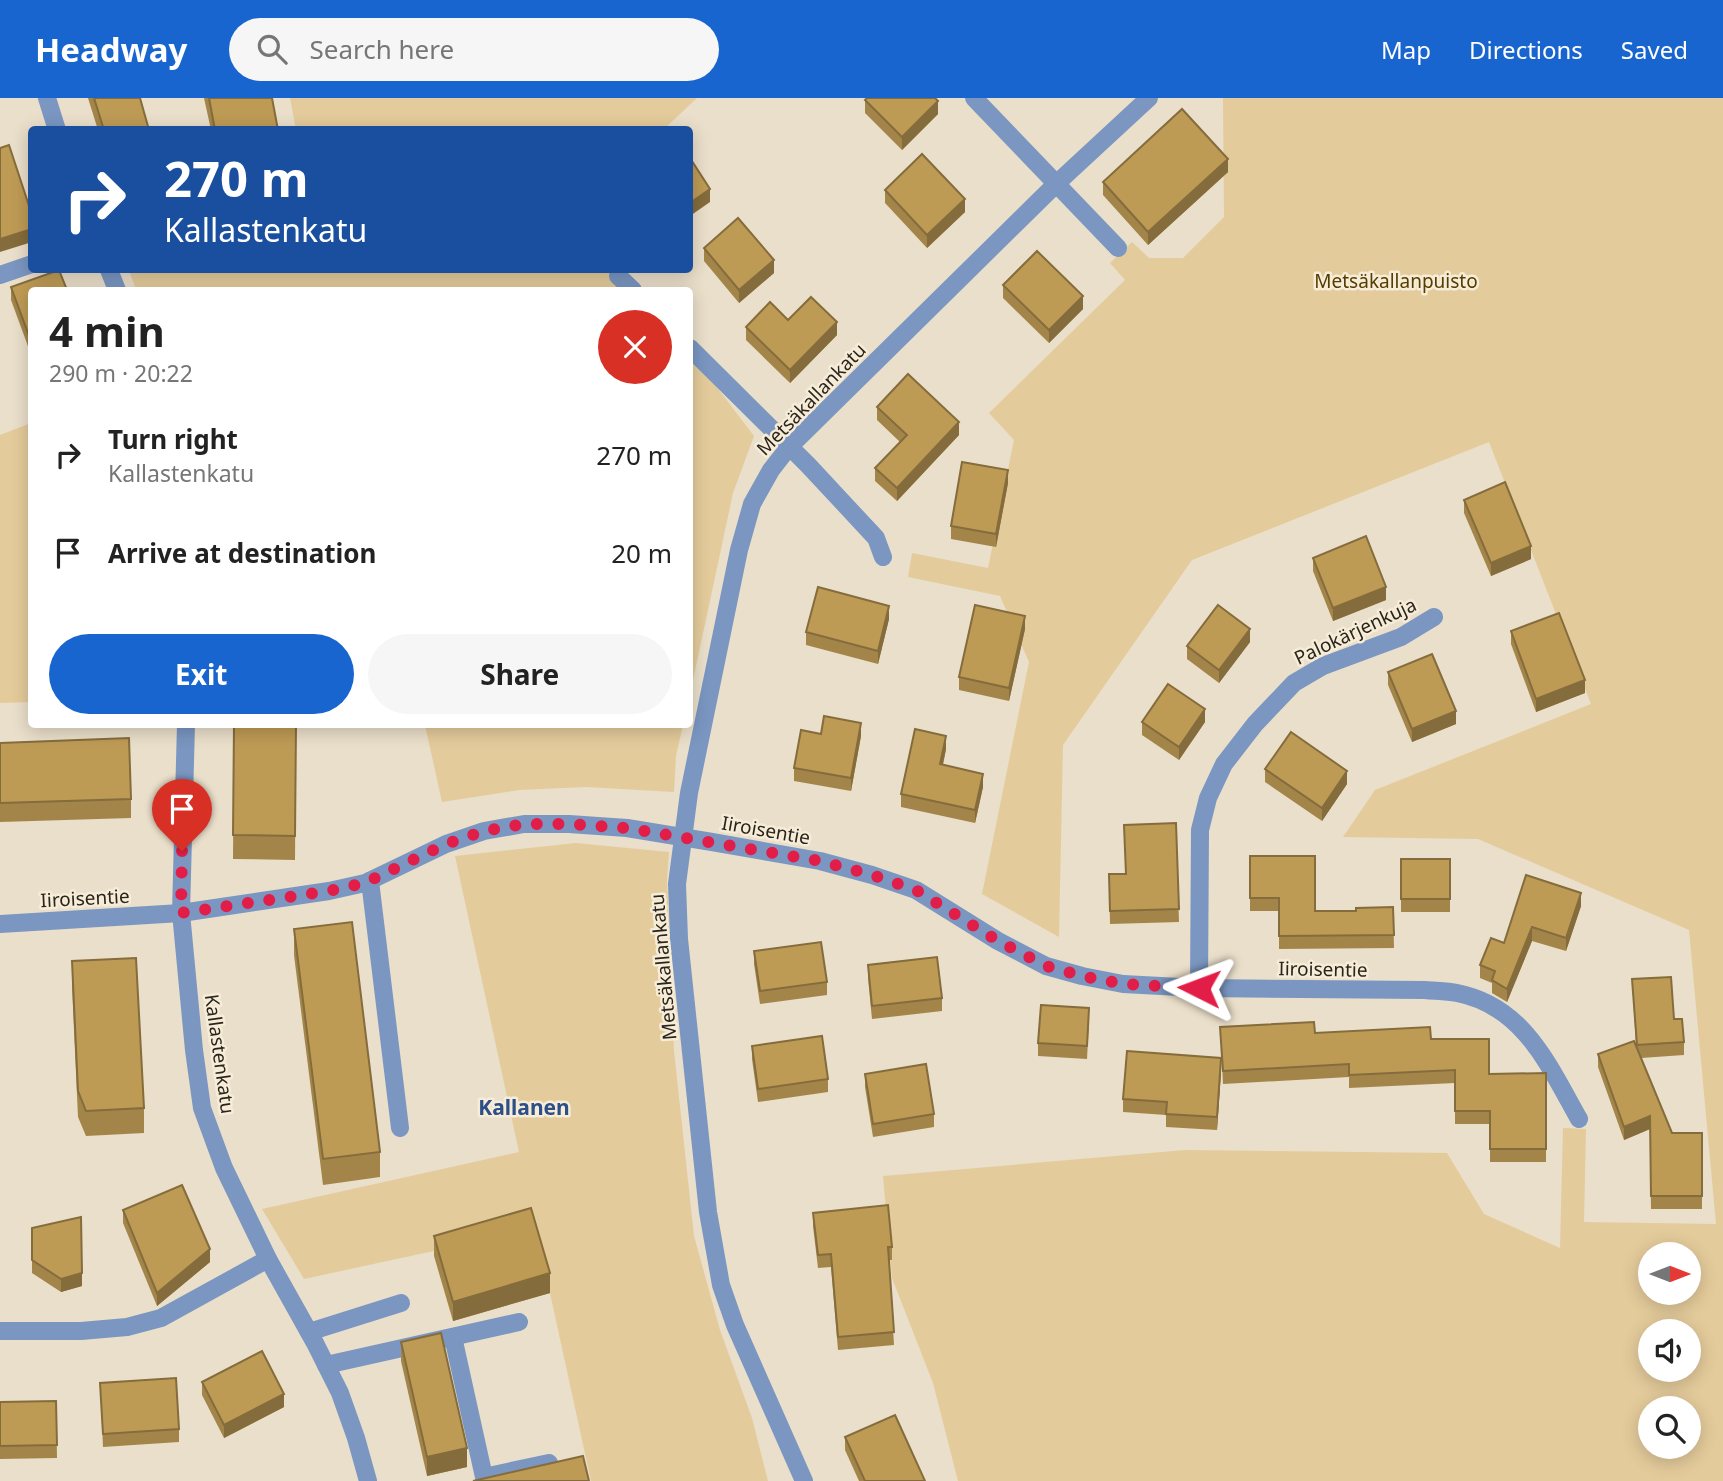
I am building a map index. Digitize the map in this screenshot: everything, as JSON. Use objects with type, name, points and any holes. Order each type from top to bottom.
[{"type":"street","points":[[47,98],[56,126]]},
{"type":"street","points":[[974,98],[1118,248]]},
{"type":"street","name":"Metsäkallankatu","points":[[804,1481],[735,1325],[721,1285],[713,1250],[679,939],[677,884],[682,837],[739,550],[752,504],[771,470],[789,447],[1056,184],[1149,98]]},
{"type":"street","points":[[0,275],[28,265]]},
{"type":"street","points":[[618,276],[630,287]]},
{"type":"street","points":[[693,351],[876,538],[883,557]]},
{"type":"street","name":"Palokärjenkuja","points":[[1199,988],[1200,830],[1208,798],[1224,764],[1255,724],[1294,683],[1323,666],[1401,637],[1434,617]]},
{"type":"street","name":"Kallastenkatu","points":[[186,728],[181,913],[202,1108],[224,1168],[268,1259],[340,1393],[368,1481]]},
{"type":"street","name":"Iiroisentie","points":[[0,924],[181,913],[329,891],[370,881],[446,844],[484,831],[524,824],[627,828],[820,861],[916,890],[998,941],[1046,966],[1082,976],[1123,984],[1199,988],[1424,990],[1459,993],[1492,1006],[1516,1023],[1539,1048],[1578,1119]]},
{"type":"street","points":[[370,881],[400,1128]]},
{"type":"street","points":[[0,1331],[81,1331],[127,1327],[150,1321],[161,1318],[268,1259]]},
{"type":"street","points":[[309,1332],[401,1303]]},
{"type":"street","points":[[326,1365],[519,1322]]},
{"type":"street","points":[[453,1337],[484,1477],[549,1463]]},
{"type":"green space","points":[[290,98],[697,98],[667,126],[295,126]]},
{"type":"green space","name":"Metsäkallanpuisto","points":[[1223,98],[1723,98],[1723,1481],[958,1481],[933,1383],[892,1278],[883,1176],[1185,1150],[1447,1153],[1484,1214],[1560,1248],[1563,1128],[1586,1129],[1584,1222],[1716,1224],[1689,930],[1478,839],[1343,837],[1375,790],[1591,704],[1489,442],[1192,560],[1063,745],[1059,937],[982,894],[1029,662],[1000,596],[908,577],[912,553],[988,568],[1014,440],[989,413],[1125,280],[1110,263],[1132,242],[1149,258],[1183,258],[1224,217]]},
{"type":"green space","points":[[130,273],[629,273],[640,287],[135,287]]},
{"type":"green space","points":[[693,356],[754,436],[733,493],[693,680]]},
{"type":"green space","points":[[28,424],[28,702],[0,703],[0,435]]},
{"type":"green space","points":[[426,728],[682,728],[676,756],[674,792],[586,787],[519,790],[442,802]]},
{"type":"green space","points":[[576,843],[669,852],[667,880],[674,1051],[694,1236],[720,1330],[752,1418],[768,1481],[591,1481],[536,1229],[304,1279],[262,1209],[519,1152],[455,856]]},
{"type":"building","points":[[94,98],[140,98],[148,126],[103,126]]},
{"type":"building","points":[[209,98],[272,98],[277,126],[214,126]]},
{"type":"building","points":[[935,98],[938,101],[902,137],[865,100]]},
{"type":"building","points":[[1182,109],[1228,159],[1148,232],[1103,182]]},
{"type":"building","points":[[9,145],[28,203],[28,230],[0,239],[0,148]]},
{"type":"building","points":[[922,154],[965,199],[927,235],[885,190]]},
{"type":"building","points":[[693,163],[710,189],[693,201]]},
{"type":"building","points":[[738,218],[774,260],[739,290],[704,248]]},
{"type":"building","points":[[1037,251],[1083,296],[1049,330],[1003,285]]},
{"type":"building","points":[[51,273],[60,273],[66,287],[28,287],[28,333],[11,287]]},
{"type":"building","points":[[811,297],[837,322],[790,370],[746,327],[770,302],[788,320]]},
{"type":"building","points":[[908,374],[959,422],[897,488],[875,468],[907,435],[877,407]]},
{"type":"building","points":[[962,462],[1008,470],[996,534],[951,526]]},
{"type":"building","points":[[1505,482],[1531,546],[1491,563],[1464,500]]},
{"type":"building","points":[[1366,536],[1386,587],[1333,608],[1313,558]]},
{"type":"building","points":[[818,587],[889,606],[878,651],[806,632]]},
{"type":"building","points":[[975,605],[1025,616],[1009,688],[959,677]]},
{"type":"building","points":[[1218,605],[1250,629],[1219,670],[1187,646]]},
{"type":"building","points":[[1559,613],[1585,680],[1536,699],[1511,631]]},
{"type":"building","points":[[1432,654],[1456,711],[1412,729],[1388,672]]},
{"type":"building","points":[[1168,684],[1205,709],[1179,747],[1142,722]]},
{"type":"building","points":[[824,716],[861,723],[851,778],[794,768],[801,730],[821,734]]},
{"type":"building","points":[[234,728],[296,728],[295,836],[233,835]]},
{"type":"building","points":[[915,729],[946,736],[940,764],[983,774],[975,810],[901,794]]},
{"type":"building","points":[[1291,732],[1347,771],[1322,808],[1265,769]]},
{"type":"building","points":[[129,738],[131,799],[0,803],[0,743]]},
{"type":"building","points":[[1176,823],[1179,909],[1110,911],[1109,874],[1126,874],[1124,825]]},
{"type":"building","points":[[1250,856],[1315,856],[1315,911],[1393,907],[1394,935],[1279,936],[1279,898],[1250,898]]},
{"type":"building","points":[[1401,859],[1450,859],[1450,899],[1401,899]]},
{"type":"building","points":[[1526,875],[1581,893],[1566,938],[1532,927],[1507,989],[1492,980],[1495,971],[1480,965],[1491,938],[1504,943]]},
{"type":"building","points":[[352,922],[380,1152],[323,1159],[294,929]]},
{"type":"building","points":[[821,942],[827,982],[760,991],[754,951]]},
{"type":"building","points":[[937,957],[942,998],[872,1006],[868,965]]},
{"type":"building","points":[[136,958],[144,1108],[86,1111],[78,1091],[72,961]]},
{"type":"building","points":[[1671,977],[1674,1019],[1682,1019],[1684,1042],[1637,1045],[1632,979]]},
{"type":"building","points":[[1041,1005],[1089,1008],[1087,1046],[1038,1043]]},
{"type":"building","points":[[1314,1022],[1315,1033],[1430,1027],[1431,1039],[1489,1039],[1489,1074],[1546,1073],[1546,1149],[1490,1149],[1490,1111],[1455,1111],[1455,1070],[1349,1075],[1349,1064],[1223,1071],[1220,1027]]},
{"type":"building","points":[[822,1036],[828,1079],[758,1089],[752,1046]]},
{"type":"building","points":[[1634,1041],[1672,1133],[1702,1133],[1702,1196],[1651,1196],[1650,1116],[1624,1127],[1598,1054]]},
{"type":"building","points":[[1127,1051],[1221,1058],[1217,1117],[1166,1114],[1167,1102],[1123,1099]]},
{"type":"building","points":[[926,1064],[934,1114],[873,1124],[865,1074]]},
{"type":"building","points":[[182,1185],[210,1249],[157,1293],[123,1210]]},
{"type":"building","points":[[888,1205],[894,1332],[838,1337],[831,1254],[818,1255],[813,1213]]},
{"type":"building","points":[[531,1208],[550,1273],[453,1302],[434,1236]]},
{"type":"building","points":[[81,1217],[82,1273],[61,1279],[32,1260],[32,1228]]},
{"type":"building","points":[[441,1333],[467,1448],[427,1457],[401,1342]]},
{"type":"building","points":[[262,1351],[284,1394],[224,1425],[202,1382]]},
{"type":"building","points":[[176,1378],[179,1429],[103,1434],[100,1383]]},
{"type":"building","points":[[56,1401],[57,1445],[0,1446],[0,1402]]},
{"type":"building","points":[[895,1415],[925,1481],[865,1481],[845,1437]]},
{"type":"building","points":[[583,1456],[589,1481],[473,1481]]},
{"type":"district","name":"Kallanen","points":[[524,1108]]},
{"type":"route","points":[[182,851],[181,913],[275,900],[365,883],[446,844],[484,831],[524,824],[627,828],[820,861],[872,875],[916,890],[998,941],[1046,966],[1123,984],[1199,988]]}]
